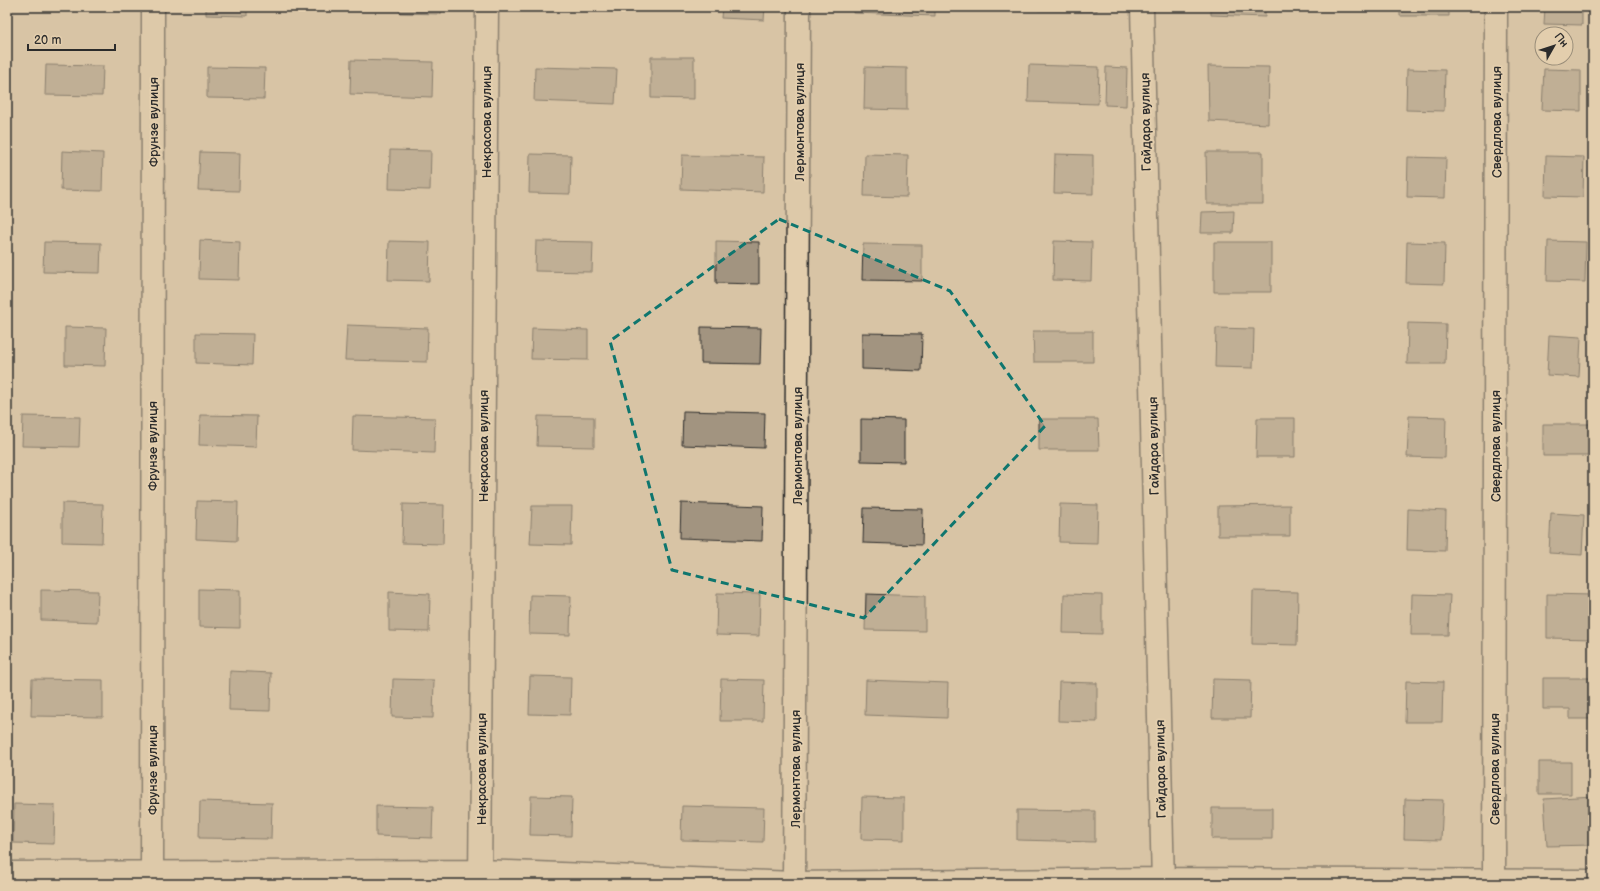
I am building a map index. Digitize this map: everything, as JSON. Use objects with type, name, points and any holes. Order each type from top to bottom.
[{"type":"street","name":"Фрунзе вулиця","points":[[152,878],[153,7]]},
{"type":"street","name":"Некрасова вулиця","points":[[480,878],[487,7]]},
{"type":"street","name":"Лермонтова вулиця","points":[[794,883],[799,7]]},
{"type":"street","name":"Гайдара вулиця","points":[[1142,7],[1163,881]]},
{"type":"street","name":"Свердлова вулиця","points":[[1494,882],[1496,7]]},
{"type":"street","points":[[7,873],[152,878],[480,878],[794,883],[1593,881]]},
{"type":"highlighted area","points":[[779,219],[950,291],[1045,426],[864,618],[672,570],[610,341]]},
{"type":"building","points":[[206,7],[247,7],[247,16],[206,15]]},
{"type":"building","points":[[400,7],[441,7],[441,14],[400,13]]},
{"type":"building","points":[[722,7],[765,7],[764,20],[721,18]]},
{"type":"building","points":[[853,7],[935,7],[935,16],[853,13]]},
{"type":"building","points":[[1038,7],[1097,7],[1097,11],[1038,10]]},
{"type":"building","points":[[1211,7],[1265,7],[1265,17],[1211,15]]},
{"type":"building","points":[[1400,7],[1449,7],[1449,16],[1400,16]]},
{"type":"building","points":[[1545,7],[1582,7],[1582,25],[1544,24]]},
{"type":"building","points":[[651,57],[694,57],[694,99],[651,98]]},
{"type":"building","points":[[351,60],[433,62],[432,97],[350,94]]},
{"type":"building","points":[[46,65],[103,66],[102,96],[45,95]]},
{"type":"building","points":[[1029,65],[1099,67],[1098,104],[1028,102]]},
{"type":"building","points":[[1208,66],[1269,67],[1268,124],[1209,121]]},
{"type":"building","points":[[207,67],[265,68],[264,99],[207,98]]},
{"type":"building","points":[[535,67],[617,69],[615,104],[534,101]]},
{"type":"building","points":[[865,67],[907,68],[907,110],[864,109]]},
{"type":"building","points":[[1106,67],[1127,68],[1126,106],[1105,105]]},
{"type":"building","points":[[1407,69],[1445,70],[1444,111],[1406,110]]},
{"type":"building","points":[[1544,69],[1581,70],[1581,111],[1542,110]]},
{"type":"building","points":[[390,150],[431,151],[430,190],[389,189]]},
{"type":"building","points":[[62,151],[103,153],[102,191],[61,190]]},
{"type":"building","points":[[200,152],[240,153],[239,191],[198,190]]},
{"type":"building","points":[[1206,152],[1263,152],[1263,204],[1207,204]]},
{"type":"building","points":[[530,154],[571,155],[570,194],[529,193]]},
{"type":"building","points":[[865,154],[908,155],[907,197],[864,196]]},
{"type":"building","points":[[1055,154],[1093,155],[1093,194],[1054,193]]},
{"type":"building","points":[[682,155],[764,157],[763,192],[681,189]]},
{"type":"building","points":[[1546,156],[1584,157],[1583,197],[1545,196]]},
{"type":"building","points":[[1408,157],[1446,158],[1445,198],[1407,197]]},
{"type":"building","points":[[1234,211],[1233,233],[1201,233],[1202,212]]},
{"type":"building","points":[[200,240],[240,242],[239,280],[199,279]]},
{"type":"building","points":[[389,241],[430,242],[429,281],[388,280]]},
{"type":"building","points":[[536,241],[593,242],[592,272],[535,271]]},
{"type":"building","points":[[716,241],[759,242],[759,284],[716,283]]},
{"type":"building","points":[[1054,241],[1092,242],[1091,281],[1053,280]]},
{"type":"building","points":[[1548,241],[1586,242],[1585,282],[1547,281]]},
{"type":"building","points":[[44,242],[101,243],[100,273],[43,272]]},
{"type":"building","points":[[1214,242],[1271,242],[1271,292],[1214,292]]},
{"type":"building","points":[[1407,242],[1445,243],[1444,284],[1406,283]]},
{"type":"building","points":[[863,244],[922,245],[922,281],[862,280]]},
{"type":"building","points":[[1408,323],[1446,324],[1445,364],[1407,364]]},
{"type":"building","points":[[347,325],[428,328],[427,362],[345,360]]},
{"type":"building","points":[[65,327],[106,328],[105,366],[65,365]]},
{"type":"building","points":[[701,327],[761,328],[760,364],[701,363]]},
{"type":"building","points":[[532,328],[588,330],[588,360],[531,359]]},
{"type":"building","points":[[1216,328],[1254,329],[1253,368],[1215,367]]},
{"type":"building","points":[[1033,331],[1093,331],[1093,362],[1034,362]]},
{"type":"building","points":[[196,333],[253,334],[252,365],[196,363]]},
{"type":"building","points":[[862,333],[922,334],[921,371],[862,369]]},
{"type":"building","points":[[1549,335],[1581,337],[1579,377],[1547,375]]},
{"type":"building","points":[[683,411],[765,413],[764,448],[682,445]]},
{"type":"building","points":[[200,415],[257,416],[256,447],[199,445]]},
{"type":"building","points":[[23,416],[80,417],[79,447],[22,446]]},
{"type":"building","points":[[353,416],[435,418],[434,453],[352,450]]},
{"type":"building","points":[[538,416],[594,417],[594,447],[537,446]]},
{"type":"building","points":[[1409,416],[1446,417],[1445,458],[1407,457]]},
{"type":"building","points":[[1257,418],[1295,418],[1295,457],[1256,457]]},
{"type":"building","points":[[861,419],[904,420],[904,462],[861,461]]},
{"type":"building","points":[[1039,419],[1098,419],[1099,450],[1039,450]]},
{"type":"building","points":[[1543,424],[1592,424],[1592,456],[1543,456]]},
{"type":"building","points":[[197,501],[238,502],[237,541],[196,539]]},
{"type":"building","points":[[62,503],[103,504],[102,543],[62,542]]},
{"type":"building","points":[[681,503],[763,506],[762,541],[680,538]]},
{"type":"building","points":[[403,504],[444,505],[443,544],[402,543]]},
{"type":"building","points":[[1060,504],[1098,505],[1097,543],[1059,542]]},
{"type":"building","points":[[1290,505],[1290,536],[1218,536],[1218,506]]},
{"type":"building","points":[[532,506],[572,506],[571,545],[530,544]]},
{"type":"building","points":[[864,508],[923,509],[922,545],[863,543]]},
{"type":"building","points":[[1408,509],[1446,511],[1445,551],[1407,550]]},
{"type":"building","points":[[1551,513],[1584,515],[1582,555],[1549,553]]},
{"type":"building","points":[[199,589],[240,590],[240,628],[199,627]]},
{"type":"building","points":[[41,590],[98,591],[97,622],[41,620]]},
{"type":"building","points":[[1253,591],[1298,592],[1297,645],[1252,644]]},
{"type":"building","points":[[389,592],[430,594],[429,632],[389,631]]},
{"type":"building","points":[[717,593],[760,594],[759,636],[716,635]]},
{"type":"building","points":[[866,594],[925,596],[925,631],[865,630]]},
{"type":"building","points":[[1064,594],[1102,595],[1102,634],[1063,633]]},
{"type":"building","points":[[1412,594],[1450,595],[1448,635],[1411,635]]},
{"type":"building","points":[[1547,594],[1593,595],[1593,639],[1547,638]]},
{"type":"building","points":[[530,595],[571,596],[570,635],[529,634]]},
{"type":"building","points":[[230,671],[271,673],[270,711],[229,710]]},
{"type":"building","points":[[530,676],[571,677],[570,715],[529,714]]},
{"type":"building","points":[[1543,678],[1593,678],[1593,719],[1570,719],[1570,709],[1543,709]]},
{"type":"building","points":[[32,679],[103,680],[103,717],[31,716]]},
{"type":"building","points":[[393,679],[434,680],[433,718],[392,717]]},
{"type":"building","points":[[721,679],[764,680],[763,721],[720,721]]},
{"type":"building","points":[[1213,679],[1251,680],[1250,718],[1212,718]]},
{"type":"building","points":[[866,680],[948,683],[947,718],[865,715]]},
{"type":"building","points":[[1406,681],[1443,682],[1442,722],[1405,722]]},
{"type":"building","points":[[1059,682],[1097,683],[1097,722],[1058,721]]},
{"type":"building","points":[[1539,762],[1571,762],[1571,794],[1539,794]]},
{"type":"building","points":[[531,796],[572,797],[571,836],[530,835]]},
{"type":"building","points":[[1593,796],[1593,845],[1547,846],[1544,799]]},
{"type":"building","points":[[862,797],[904,798],[904,840],[861,839]]},
{"type":"building","points":[[1405,799],[1443,800],[1441,840],[1404,839]]},
{"type":"building","points":[[200,801],[272,803],[271,839],[199,838]]},
{"type":"building","points":[[14,804],[55,805],[54,844],[13,843]]},
{"type":"building","points":[[376,806],[433,807],[432,838],[376,836]]},
{"type":"building","points":[[682,806],[764,808],[763,842],[681,840]]},
{"type":"building","points":[[1212,808],[1272,808],[1272,839],[1212,839]]},
{"type":"building","points":[[1017,810],[1095,811],[1095,842],[1017,840]]}]
